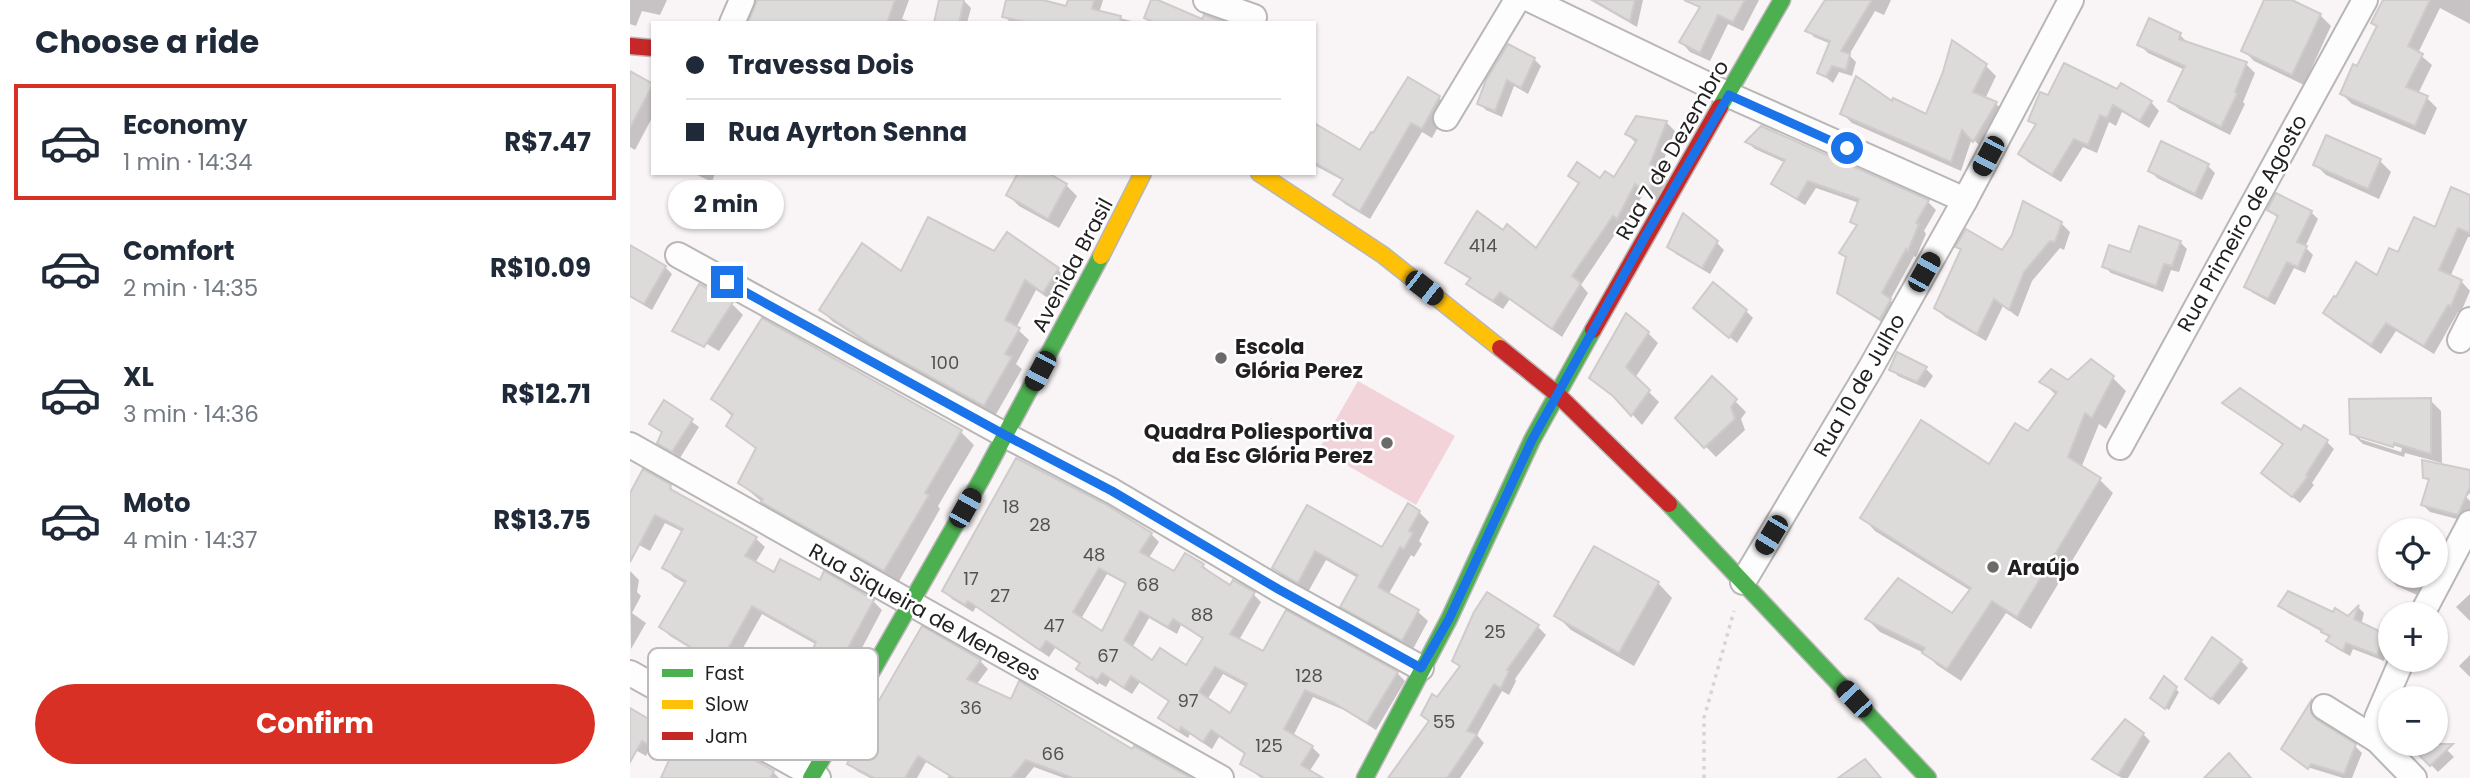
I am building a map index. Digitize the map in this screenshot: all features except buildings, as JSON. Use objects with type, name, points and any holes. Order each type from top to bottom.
[{"type":"street","points":[[733,21],[742,0]]},
{"type":"street","points":[[1206,0],[1256,13]]},
{"type":"street","points":[[1446,118],[1517,0]]},
{"type":"street","points":[[1531,0],[1729,95],[1965,200]]},
{"type":"street","name":"Rua 7 de Dezembro","points":[[1366,778],[1421,668],[1449,619],[1532,440],[1646,235],[1782,0]]},
{"type":"street","name":"Rua 10 de Julho","points":[[1743,582],[1870,369],[1965,200],[2071,0]]},
{"type":"street","name":"Rua Primeiro de Agosto","points":[[2120,447],[2365,0]]},
{"type":"street","points":[[630,46],[651,48]]},
{"type":"street","name":"Avenida Brasil","points":[[878,666],[1005,435],[1142,175]]},
{"type":"street","points":[[1262,175],[1383,255],[1558,395],[1645,478],[1928,778]]},
{"type":"street","points":[[678,255],[1112,491],[1278,589],[1421,668]]},
{"type":"street","name":"Rua Siqueira de Menezes","points":[[630,445],[1221,778]]},
{"type":"street","points":[[2428,602],[2470,523]]},
{"type":"street","points":[[2377,740],[2377,718],[2397,672]]},
{"type":"street","points":[[630,673],[648,683]]},
{"type":"street","points":[[2324,707],[2377,740],[2414,778]]},
{"type":"street","points":[[784,760],[814,777]]},
{"type":"street","name":"Avenida Brasil","points":[[814,777],[824,760]]},
{"type":"path","points":[[1704,778],[1704,718],[1743,582]]},
{"type":"shaded area","name":"Quadra Poliesportiva da Esc Glória Perez","points":[[1358,381],[1455,436],[1416,505],[1319,449]]},
{"type":"traffic: fast","points":[[1720,107],[1782,0]]},
{"type":"traffic: fast","points":[[878,660],[982,478],[1101,256]]},
{"type":"traffic: fast","points":[[1365,778],[1449,619],[1532,440],[1593,330]]},
{"type":"traffic: fast","points":[[1669,504],[1928,778]]},
{"type":"traffic: fast","points":[[811,778],[821,760]]},
{"type":"traffic: slow","points":[[1101,256],[1142,175]]},
{"type":"traffic: slow","points":[[1262,175],[1383,255],[1500,348]]},
{"type":"traffic: jam","points":[[630,46],[651,48]]},
{"type":"traffic: jam","points":[[1593,330],[1720,107]]},
{"type":"traffic: jam","points":[[1500,348],[1558,395],[1669,504]]},
{"type":"place","name":"Escola Glória Perez","points":[[1221,358]]},
{"type":"place","name":"Quadra Poliesportiva da Esc Glória Perez","points":[[1387,443]]},
{"type":"place","name":"Araújo","points":[[1993,567]]},
{"type":"route","points":[[727,282],[1112,491],[1278,589],[1421,668],[1449,619],[1532,440],[1646,235],[1729,95],[1847,148]]}]
